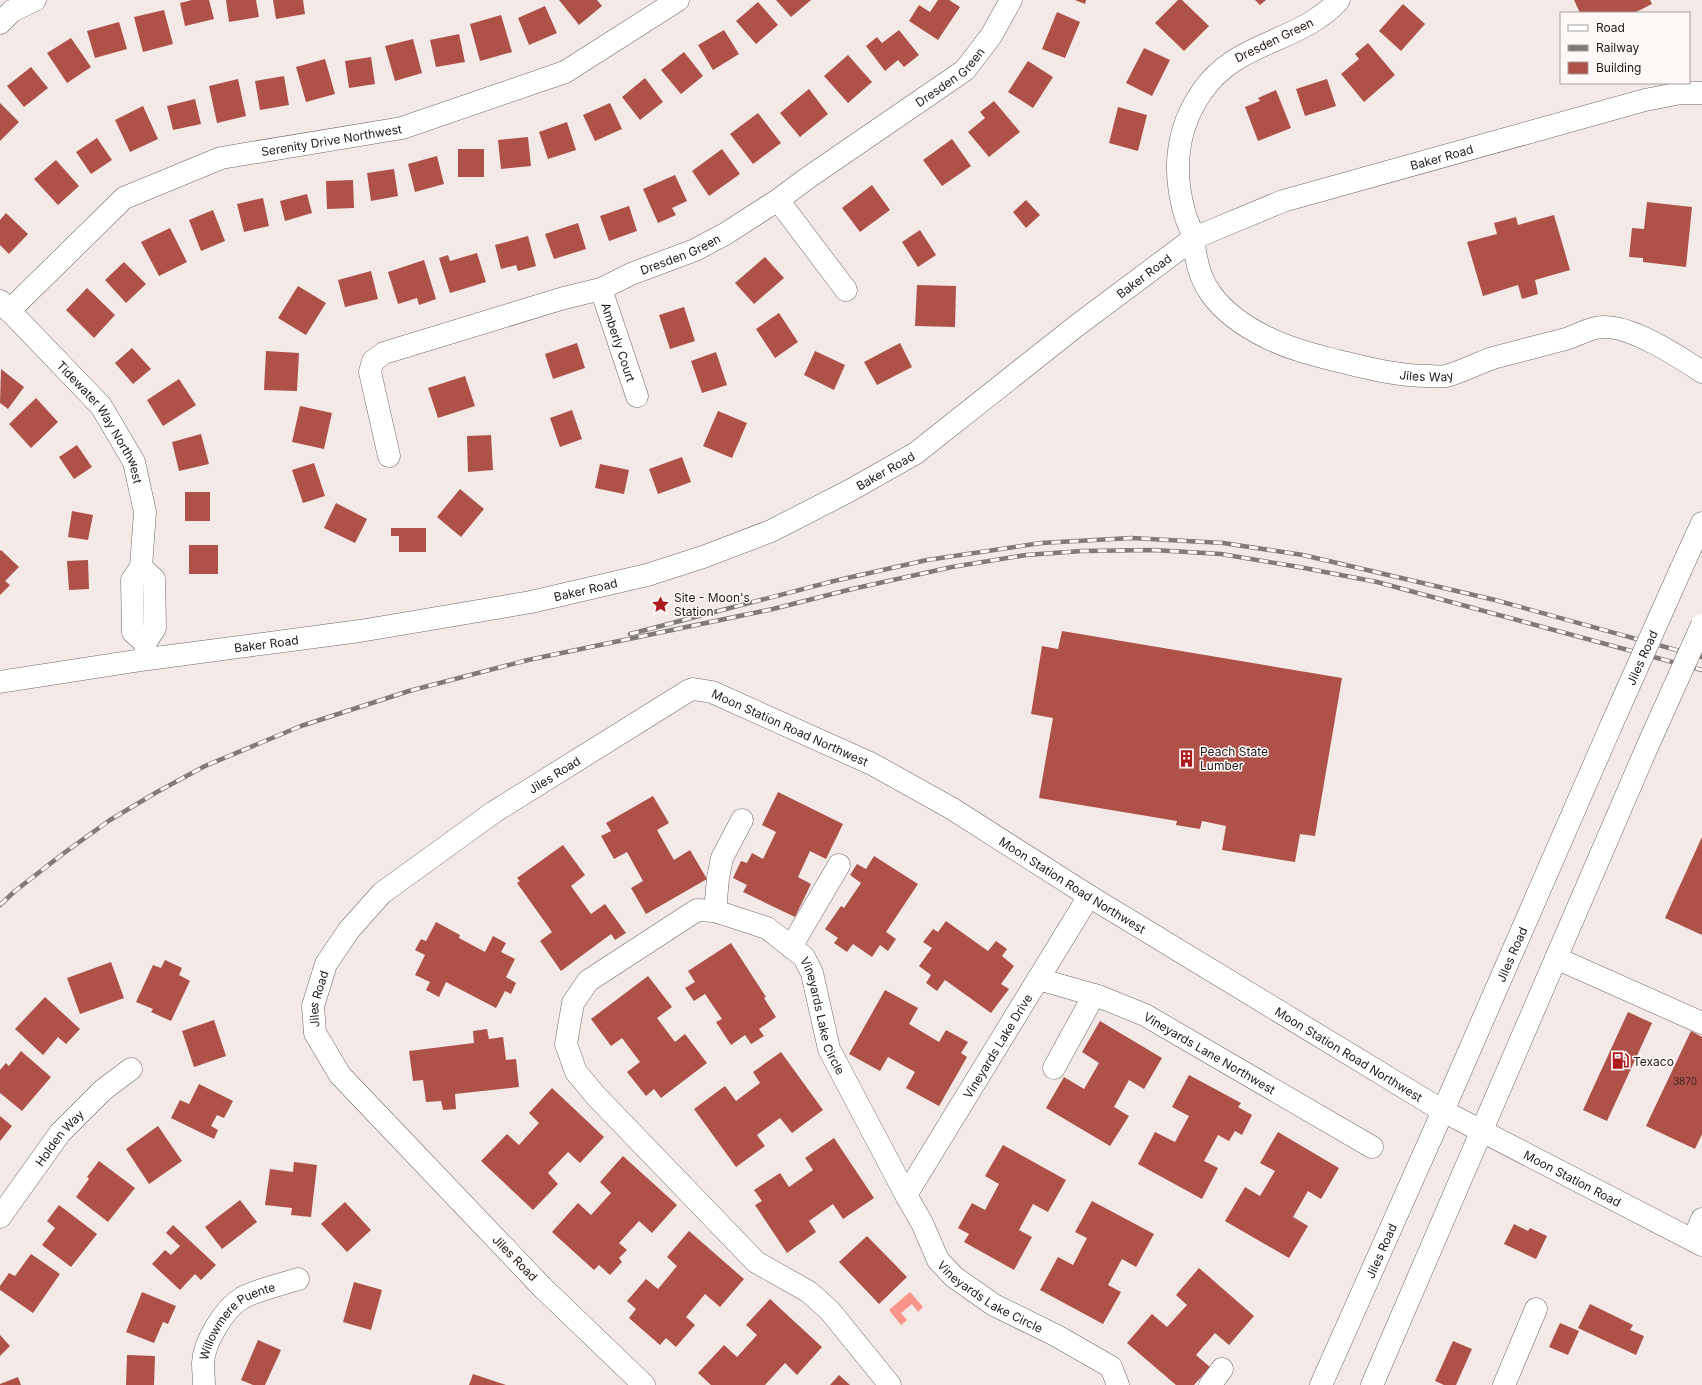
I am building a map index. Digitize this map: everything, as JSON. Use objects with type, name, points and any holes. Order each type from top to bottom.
[{"type":"street","points":[[4,11],[35,0]]},
{"type":"street","name":"Serenity Drive Northwest","points":[[5,306],[124,198],[221,158],[402,128],[565,72],[678,0]]},
{"type":"street","name":"Dresden Green","points":[[389,456],[370,372],[373,361],[384,353],[408,344],[564,298],[601,289],[631,274],[695,250],[725,234],[778,200],[965,70],[991,36],[1011,0]]},
{"type":"street","name":"Dresden Green","points":[[1194,238],[1184,212],[1177,172],[1182,132],[1188,116],[1200,94],[1212,77],[1233,60],[1321,17],[1334,6],[1338,0]]},
{"type":"street","name":"Baker Road","points":[[0,682],[146,651],[360,631],[532,602],[648,575],[703,557],[771,531],[849,491],[916,453],[1075,327],[1194,238],[1283,201],[1645,100],[1680,93],[1702,93]]},
{"type":"street","points":[[778,200],[846,290]]},
{"type":"street","name":"Jiles Way","points":[[1194,238],[1195,250],[1201,275],[1210,292],[1226,309],[1246,326],[1270,339],[1314,355],[1406,376],[1445,376],[1492,359],[1572,337],[1590,329],[1603,326],[1628,331],[1650,341],[1702,372]]},
{"type":"street","name":"Amberly Court","points":[[601,289],[637,396]]},
{"type":"street","name":"Tidewater Way Northwest","points":[[5,306],[101,406],[134,462],[145,512],[141,567],[154,579],[155,628],[146,651]]},
{"type":"street","name":"Jiles Road","points":[[1321,1385],[1702,522]]},
{"type":"street","points":[[1372,1385],[1648,745],[1702,625]]},
{"type":"street","name":"Moon Station Road Northwest","points":[[688,691],[693,689],[712,692],[872,764],[952,808],[1089,896],[1443,1111]]},
{"type":"street","name":"Jiles Road","points":[[644,1385],[542,1286],[340,1075],[316,1033],[313,1006],[326,964],[349,930],[382,893],[494,812],[688,691]]},
{"type":"street","points":[[715,911],[718,878],[722,858],[742,820]]},
{"type":"street","points":[[792,947],[839,864]]},
{"type":"street","name":"Vineyards Lake Drive","points":[[906,1196],[1089,896]]},
{"type":"street","name":"Vineyards Lake Circle","points":[[890,1385],[830,1311],[809,1292],[756,1262],[596,1096],[576,1072],[566,1044],[573,1003],[588,981],[697,910],[715,911],[767,928],[804,957],[812,973],[829,1049],[906,1196],[922,1223],[938,1260],[954,1277],[994,1305],[1057,1336],[1111,1367],[1118,1385]]},
{"type":"street","points":[[1556,958],[1702,1023]]},
{"type":"street","name":"Vineyards Lane Northwest","points":[[1038,979],[1094,995],[1145,1014],[1372,1147]]},
{"type":"street","points":[[1054,1068],[1094,995]]},
{"type":"street","name":"Holden Way","points":[[0,1217],[60,1133],[103,1090],[131,1069]]},
{"type":"street","name":"Moon Station Road","points":[[1443,1111],[1697,1242]]},
{"type":"street","points":[[1697,1242],[1702,1219]]},
{"type":"street","name":"Willowmere Puente","points":[[204,1385],[203,1362],[207,1346],[215,1330],[233,1305],[256,1292],[298,1279]]},
{"type":"street","points":[[1504,1385],[1536,1309]]},
{"type":"shaded area","points":[[910,1292],[923,1307],[918,1312],[912,1304],[901,1313],[907,1320],[901,1325],[889,1310]]},
{"type":"building","points":[[192,0],[209,0],[214,19],[185,26],[180,3]]},
{"type":"building","points":[[226,0],[256,0],[259,17],[229,22]]},
{"type":"building","points":[[273,0],[303,0],[305,14],[276,19]]},
{"type":"building","points":[[559,0],[597,0],[602,6],[579,25]]},
{"type":"building","points":[[776,0],[811,0],[791,17]]},
{"type":"building","points":[[938,0],[949,0],[960,7],[938,40],[909,21],[919,5],[930,12]]},
{"type":"building","points":[[1075,0],[1086,0],[1085,4]]},
{"type":"building","points":[[1178,0],[1182,0],[1209,26],[1184,51],[1155,23]]},
{"type":"building","points":[[1255,0],[1266,0],[1260,5]]},
{"type":"building","points":[[1574,0],[1650,0],[1652,4],[1636,12],[1580,12]]},
{"type":"building","points":[[758,2],[778,25],[756,44],[736,21]]},
{"type":"building","points":[[1403,4],[1425,24],[1401,51],[1379,31]]},
{"type":"building","points":[[545,6],[557,33],[529,45],[518,18]]},
{"type":"building","points":[[164,10],[173,44],[143,52],[134,17]]},
{"type":"building","points":[[1057,12],[1080,22],[1065,58],[1042,49]]},
{"type":"building","points":[[501,15],[512,52],[480,61],[470,24]]},
{"type":"building","points":[[119,22],[127,49],[95,58],[87,31]]},
{"type":"building","points":[[724,30],[739,54],[713,70],[698,45]]},
{"type":"building","points":[[899,30],[919,55],[904,67],[898,60],[885,71],[866,46],[877,37],[882,43]]},
{"type":"building","points":[[459,34],[465,62],[436,67],[430,40]]},
{"type":"building","points":[[71,38],[91,67],[67,83],[47,53]]},
{"type":"building","points":[[413,39],[422,73],[395,81],[385,46]]},
{"type":"building","points":[[1368,43],[1395,75],[1364,102],[1341,74],[1359,59],[1355,54]]},
{"type":"building","points":[[1144,48],[1170,60],[1152,96],[1126,83]]},
{"type":"building","points":[[684,52],[703,76],[681,94],[661,70]]},
{"type":"building","points":[[848,55],[872,82],[848,103],[824,76]]},
{"type":"building","points":[[371,57],[375,84],[349,88],[345,61]]},
{"type":"building","points":[[325,59],[335,94],[306,102],[296,67]]},
{"type":"building","points":[[1028,61],[1053,77],[1033,108],[1008,92]]},
{"type":"building","points":[[31,67],[48,88],[24,107],[7,86]]},
{"type":"building","points":[[284,76],[289,105],[260,110],[255,81]]},
{"type":"building","points":[[645,78],[663,102],[640,120],[622,97]]},
{"type":"building","points":[[238,79],[246,116],[217,123],[209,86]]},
{"type":"building","points":[[1327,79],[1336,106],[1305,116],[1296,89]]},
{"type":"building","points":[[809,89],[828,114],[800,137],[780,113]]},
{"type":"building","points":[[1276,90],[1291,128],[1258,141],[1245,107],[1260,101],[1258,98]]},
{"type":"building","points":[[195,99],[201,124],[173,130],[167,106]]},
{"type":"building","points":[[994,101],[1020,132],[989,157],[968,132],[985,118],[980,112]]},
{"type":"building","points":[[0,103],[19,122],[0,141]]},
{"type":"building","points":[[610,103],[622,129],[595,141],[583,115]]},
{"type":"building","points":[[143,106],[158,139],[130,152],[115,120]]},
{"type":"building","points":[[1118,107],[1147,115],[1138,151],[1109,143]]},
{"type":"building","points":[[758,113],[781,143],[753,164],[730,134]]},
{"type":"building","points":[[567,122],[576,150],[548,159],[539,132]]},
{"type":"building","points":[[528,137],[531,166],[501,169],[498,140]]},
{"type":"building","points":[[97,138],[112,160],[91,174],[76,152]]},
{"type":"building","points":[[952,139],[971,166],[942,186],[923,160]]},
{"type":"building","points":[[458,149],[484,149],[484,177],[458,177]]},
{"type":"building","points":[[722,149],[740,174],[709,196],[692,171]]},
{"type":"building","points":[[437,156],[444,184],[415,192],[408,164]]},
{"type":"building","points":[[56,160],[79,186],[58,205],[34,179]]},
{"type":"building","points":[[394,169],[398,196],[371,201],[367,173]]},
{"type":"building","points":[[675,175],[687,201],[672,208],[676,215],[658,223],[643,189]]},
{"type":"building","points":[[353,180],[354,208],[327,209],[326,181]]},
{"type":"building","points":[[872,185],[890,210],[860,232],[842,208]]},
{"type":"building","points":[[307,194],[312,213],[285,221],[280,201]]},
{"type":"building","points":[[263,198],[269,226],[244,232],[237,204]]},
{"type":"building","points":[[1026,200],[1040,215],[1026,228],[1013,212]]},
{"type":"building","points":[[1647,202],[1692,207],[1686,267],[1643,262],[1643,258],[1629,257],[1632,228],[1644,229]]},
{"type":"building","points":[[629,206],[637,231],[609,241],[600,216]]},
{"type":"building","points":[[213,210],[225,241],[201,251],[189,220]]},
{"type":"building","points":[[6,213],[28,234],[9,254],[0,245],[0,220]]},
{"type":"building","points":[[1554,215],[1570,270],[1535,280],[1538,294],[1522,299],[1518,285],[1483,296],[1467,242],[1497,234],[1494,223],[1516,217],[1518,225]]},
{"type":"building","points":[[578,223],[586,249],[554,259],[545,234]]},
{"type":"building","points":[[170,228],[187,262],[159,276],[141,242]]},
{"type":"building","points":[[920,230],[936,255],[918,267],[902,242]]},
{"type":"building","points":[[528,236],[536,266],[518,271],[516,265],[501,269],[495,245]]},
{"type":"building","points":[[477,253],[486,282],[450,293],[439,258],[448,255],[450,261]]},
{"type":"building","points":[[765,257],[784,278],[754,304],[735,283]]},
{"type":"building","points":[[424,260],[436,299],[419,305],[417,298],[398,304],[388,272]]},
{"type":"building","points":[[124,262],[146,284],[126,303],[105,280]]},
{"type":"building","points":[[371,271],[378,299],[345,307],[338,280]]},
{"type":"building","points":[[917,285],[956,286],[955,327],[915,326]]},
{"type":"building","points":[[298,286],[326,303],[306,335],[278,318]]},
{"type":"building","points":[[87,288],[115,315],[94,338],[66,310]]},
{"type":"building","points":[[684,307],[695,341],[670,349],[659,315]]},
{"type":"building","points":[[779,313],[798,342],[775,358],[756,329]]},
{"type":"building","points":[[577,343],[585,368],[553,379],[545,354]]},
{"type":"building","points":[[900,343],[912,367],[877,385],[864,362]]},
{"type":"building","points":[[132,348],[151,369],[133,384],[115,363]]},
{"type":"building","points":[[266,351],[299,353],[297,391],[264,390]]},
{"type":"building","points":[[815,351],[845,365],[834,390],[804,375]]},
{"type":"building","points":[[716,352],[727,385],[702,393],[691,361]]},
{"type":"building","points":[[1,369],[24,387],[8,409],[0,403]]},
{"type":"building","points":[[465,376],[475,406],[438,418],[428,388]]},
{"type":"building","points":[[179,379],[196,405],[163,426],[147,400]]},
{"type":"building","points":[[36,398],[58,422],[31,448],[9,424]]},
{"type":"building","points":[[300,406],[332,413],[324,449],[292,442]]},
{"type":"building","points":[[572,410],[582,439],[560,447],[550,418]]},
{"type":"building","points":[[718,411],[747,423],[732,458],[703,446]]},
{"type":"building","points":[[201,434],[209,464],[179,471],[172,442]]},
{"type":"building","points":[[491,435],[493,470],[468,472],[467,436]]},
{"type":"building","points":[[77,445],[92,467],[74,479],[59,457]]},
{"type":"building","points":[[682,457],[691,482],[658,494],[649,469]]},
{"type":"building","points":[[314,463],[325,496],[303,503],[292,470]]},
{"type":"building","points":[[600,464],[629,470],[624,494],[595,488]]},
{"type":"building","points":[[460,489],[484,509],[461,537],[437,517]]},
{"type":"building","points":[[185,492],[210,492],[210,521],[185,521]]},
{"type":"building","points":[[336,503],[367,519],[355,543],[324,528]]},
{"type":"building","points":[[72,511],[93,515],[88,540],[68,537]]},
{"type":"building","points":[[391,528],[426,528],[426,552],[399,552],[399,536],[391,536]]},
{"type":"building","points":[[189,545],[218,545],[218,574],[189,574]]},
{"type":"building","points":[[1,550],[19,567],[5,581],[10,585],[0,595],[0,551]]},
{"type":"building","points":[[88,560],[89,589],[69,590],[67,561]]},
{"type":"building","name":"Peach State Lumber","points":[[1062,631],[1342,678],[1315,836],[1300,834],[1295,862],[1222,850],[1226,826],[1202,821],[1200,829],[1176,825],[1177,821],[1039,798],[1053,718],[1031,714],[1042,646],[1058,649]]},
{"type":"building","points":[[778,792],[843,824],[826,859],[810,851],[798,877],[811,884],[795,917],[743,892],[747,885],[733,878],[741,861],[747,863],[752,853],[763,859],[776,832],[762,825]]},
{"type":"building","points":[[653,796],[669,823],[657,830],[674,860],[690,850],[707,879],[646,914],[631,888],[643,881],[627,852],[614,859],[601,836],[611,831],[606,823]]},
{"type":"building","points":[[1702,837],[1702,935],[1665,918]]},
{"type":"building","points":[[563,845],[585,875],[571,886],[591,914],[605,904],[626,933],[615,940],[611,934],[561,971],[540,941],[552,932],[517,883],[520,881],[517,878]]},
{"type":"building","points":[[874,856],[918,884],[886,932],[896,939],[888,951],[880,945],[872,957],[853,944],[847,952],[834,943],[838,938],[825,929],[841,906],[844,908],[861,883],[850,875],[857,864],[866,869]]},
{"type":"building","points":[[946,921],[988,951],[996,941],[1007,949],[1002,956],[1014,966],[1001,984],[1009,989],[991,1013],[945,980],[937,991],[926,983],[931,975],[919,966],[932,948],[923,942],[933,929],[938,932]]},
{"type":"building","points":[[436,922],[460,935],[459,938],[485,952],[493,936],[506,943],[501,952],[515,959],[506,977],[516,983],[511,994],[505,991],[496,1008],[446,982],[439,997],[426,990],[430,982],[415,975],[425,955],[415,950],[421,939],[426,941]]},
{"type":"building","points":[[731,943],[766,997],[764,998],[776,1017],[759,1029],[764,1036],[751,1044],[745,1035],[731,1045],[716,1022],[722,1019],[705,994],[694,1001],[685,988],[695,982],[688,971]]},
{"type":"building","points":[[165,960],[182,968],[179,975],[190,981],[171,1021],[151,1012],[153,1009],[136,1002],[153,965],[161,968]]},
{"type":"building","points":[[111,962],[124,998],[80,1014],[67,978]]},
{"type":"building","points":[[648,976],[672,1007],[657,1018],[675,1042],[685,1034],[707,1063],[661,1098],[654,1089],[646,1096],[627,1072],[640,1062],[622,1038],[611,1046],[591,1019]]},
{"type":"building","points":[[885,990],[918,1008],[909,1024],[939,1042],[946,1030],[968,1042],[961,1053],[967,1057],[939,1106],[906,1088],[915,1072],[888,1057],[880,1071],[849,1054]]},
{"type":"building","points":[[45,997],[80,1029],[66,1044],[58,1037],[43,1055],[15,1029]]},
{"type":"building","points":[[1628,1012],[1652,1023],[1607,1121],[1583,1110]]},
{"type":"building","points":[[214,1020],[226,1056],[194,1067],[182,1031]]},
{"type":"building","points":[[1100,1021],[1162,1058],[1144,1089],[1129,1080],[1114,1107],[1129,1116],[1110,1146],[1046,1108],[1064,1077],[1084,1089],[1099,1063],[1082,1052]]},
{"type":"building","points":[[487,1029],[489,1039],[503,1037],[506,1060],[516,1059],[519,1087],[455,1094],[456,1109],[443,1110],[441,1101],[426,1102],[423,1080],[413,1081],[409,1051],[474,1043],[473,1031]]},
{"type":"building","points":[[1691,1031],[1702,1037],[1702,1134],[1695,1149],[1646,1126]]},
{"type":"building","points":[[21,1051],[51,1077],[22,1111],[0,1093],[0,1070],[6,1063],[9,1066]]},
{"type":"building","points":[[781,1052],[823,1110],[792,1133],[780,1118],[757,1135],[765,1146],[736,1167],[694,1109],[725,1086],[736,1101],[760,1083],[753,1072]]},
{"type":"building","points":[[1189,1075],[1241,1103],[1238,1107],[1252,1115],[1242,1135],[1235,1131],[1229,1141],[1218,1135],[1204,1161],[1218,1168],[1202,1199],[1138,1164],[1155,1132],[1175,1142],[1189,1116],[1172,1107]]},
{"type":"building","points":[[199,1084],[233,1101],[224,1118],[217,1115],[211,1126],[218,1130],[214,1139],[171,1118],[180,1100],[189,1104]]},
{"type":"building","points":[[552,1088],[604,1137],[580,1163],[568,1152],[548,1173],[558,1184],[533,1210],[481,1161],[507,1134],[519,1145],[539,1123],[529,1113]]},
{"type":"building","points":[[0,1116],[12,1126],[0,1141]]},
{"type":"building","points":[[158,1126],[182,1161],[149,1184],[126,1149]]},
{"type":"building","points":[[1278,1132],[1339,1168],[1321,1199],[1308,1191],[1293,1217],[1308,1226],[1289,1258],[1225,1221],[1245,1187],[1260,1196],[1275,1171],[1260,1163]]},
{"type":"building","points":[[834,1138],[874,1198],[843,1219],[833,1204],[809,1221],[816,1232],[787,1253],[755,1205],[762,1201],[754,1190],[780,1173],[789,1187],[813,1170],[805,1158]]},
{"type":"building","points":[[1003,1145],[1066,1180],[1048,1212],[1033,1204],[1019,1230],[1032,1237],[1014,1270],[964,1242],[969,1234],[958,1228],[972,1203],[985,1210],[999,1184],[985,1176]]},
{"type":"building","points":[[623,1156],[677,1205],[652,1233],[639,1221],[619,1243],[627,1250],[619,1258],[622,1262],[610,1275],[599,1265],[594,1270],[552,1232],[578,1203],[591,1215],[611,1193],[600,1182]]},
{"type":"building","points":[[99,1161],[135,1188],[108,1222],[76,1197],[89,1179],[87,1177]]},
{"type":"building","points":[[294,1162],[317,1165],[311,1217],[291,1215],[292,1208],[265,1205],[270,1169],[293,1172]]},
{"type":"building","points":[[240,1200],[257,1222],[222,1249],[205,1227]]},
{"type":"building","points":[[1092,1201],[1154,1234],[1136,1267],[1122,1259],[1108,1285],[1121,1292],[1103,1324],[1040,1290],[1058,1257],[1073,1265],[1087,1238],[1075,1232]]},
{"type":"building","points":[[345,1202],[371,1230],[347,1252],[321,1224]]},
{"type":"building","points":[[59,1205],[97,1234],[71,1267],[42,1245],[55,1228],[47,1221]]},
{"type":"building","points":[[1514,1224],[1528,1231],[1530,1228],[1547,1236],[1536,1259],[1504,1244]]},
{"type":"building","points":[[173,1225],[216,1265],[201,1280],[195,1274],[180,1290],[152,1264],[165,1250],[171,1255],[180,1246],[166,1233]]},
{"type":"building","points":[[689,1231],[744,1279],[720,1307],[705,1294],[686,1317],[695,1325],[676,1347],[666,1338],[660,1345],[629,1318],[636,1309],[627,1301],[646,1279],[658,1289],[677,1266],[667,1257]]},
{"type":"building","points":[[867,1236],[907,1277],[879,1304],[839,1262]]},
{"type":"building","points":[[31,1254],[60,1274],[33,1313],[0,1290],[0,1286],[9,1273],[15,1276]]},
{"type":"building","points":[[1199,1268],[1254,1316],[1229,1345],[1215,1333],[1196,1355],[1210,1367],[1194,1385],[1176,1385],[1127,1343],[1152,1314],[1167,1327],[1187,1305],[1176,1295]]},
{"type":"building","points":[[354,1282],[382,1290],[371,1330],[343,1322]]},
{"type":"building","points":[[142,1292],[176,1306],[168,1324],[163,1322],[154,1343],[126,1332]]},
{"type":"building","points":[[770,1299],[822,1347],[797,1375],[785,1363],[765,1385],[711,1385],[698,1373],[724,1345],[737,1357],[757,1335],[746,1325]]},
{"type":"building","points":[[1590,1304],[1633,1325],[1630,1330],[1644,1336],[1636,1355],[1578,1328]]},
{"type":"building","points":[[1560,1323],[1579,1331],[1568,1355],[1549,1347]]},
{"type":"building","points":[[0,1335],[10,1346],[0,1356]]},
{"type":"building","points":[[258,1340],[281,1350],[265,1385],[253,1385],[241,1380]]},
{"type":"building","points":[[1453,1341],[1472,1349],[1456,1385],[1444,1385],[1435,1381]]},
{"type":"building","points":[[127,1355],[155,1356],[154,1385],[126,1385]]},
{"type":"building","points":[[473,1374],[506,1385],[469,1385]]},
{"type":"building","points":[[839,1375],[850,1385],[830,1385]]},
{"type":"building","points":[[18,1377],[21,1385],[0,1385],[0,1384]]},
{"type":"railway","points":[[630,634],[834,581],[927,560],[1041,543],[1131,538],[1223,543],[1303,555],[1495,600],[1702,657]]},
{"type":"railway","points":[[0,905],[15,891],[64,853],[110,820],[157,792],[205,766],[301,726],[409,691],[528,660],[773,609],[852,589],[952,567],[1026,555],[1082,551],[1154,550],[1221,554],[1299,567],[1377,582],[1702,670]]},
{"type":"place","name":"Site - Moon's Station","points":[[661,604]]},
{"type":"place","name":"Peach State Lumber","points":[[1187,758]]},
{"type":"place","name":"Texaco","points":[[1620,1061]]}]
